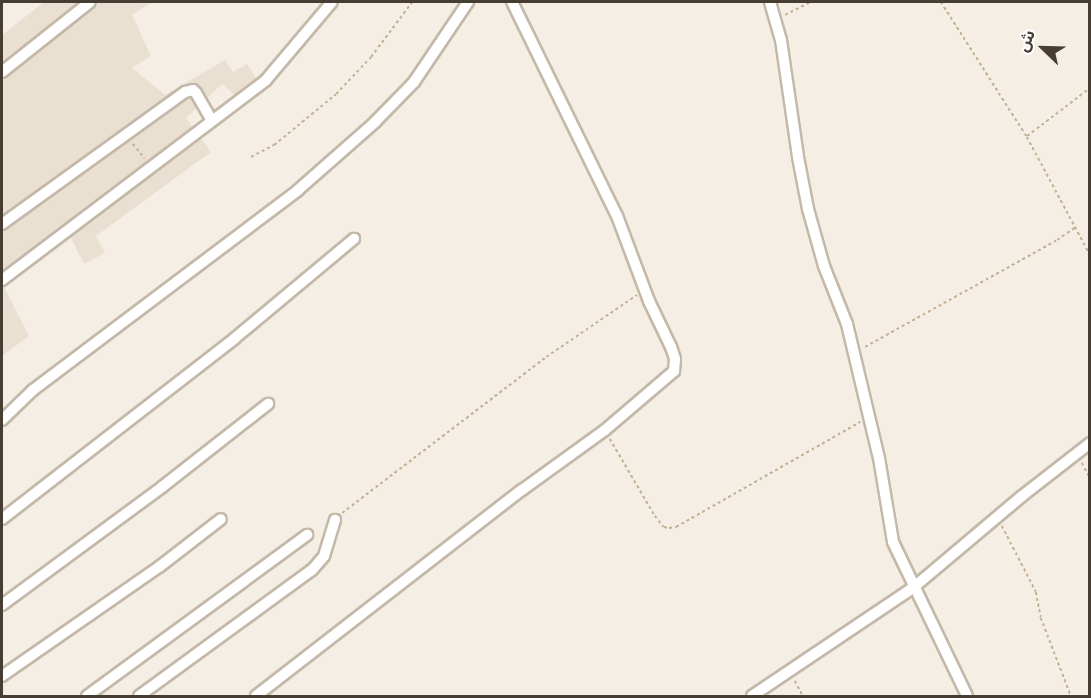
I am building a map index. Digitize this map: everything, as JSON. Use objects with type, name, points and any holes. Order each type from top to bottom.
[{"type":"street","points":[[2,72],[90,2]]},
{"type":"street","points":[[2,280],[266,80],[332,2]]},
{"type":"street","points":[[2,420],[33,390],[298,190],[375,122],[414,82],[468,2]]},
{"type":"street","points":[[256,696],[522,489],[604,430],[666,380],[676,367],[671,347],[645,289],[617,216],[512,2]]},
{"type":"street","points":[[770,2],[777,19],[808,209],[824,266],[847,324],[879,458],[892,542],[967,696]]},
{"type":"street","points":[[2,225],[189,90],[196,93],[212,121]]},
{"type":"street","points":[[2,519],[217,352],[354,239]]},
{"type":"street","points":[[2,605],[162,487],[268,404]]},
{"type":"street","points":[[752,696],[914,587],[1089,443]]},
{"type":"street","points":[[2,676],[159,567],[221,519]]},
{"type":"street","points":[[139,696],[312,570],[324,556],[335,520]]},
{"type":"street","points":[[87,696],[307,535]]},
{"type":"path","points":[[251,157],[274,145],[336,94],[371,57],[412,2]]},
{"type":"path","points":[[777,19],[810,2]]},
{"type":"path","points":[[940,2],[1027,136],[1089,255]]},
{"type":"path","points":[[1027,136],[1089,88]]},
{"type":"path","points":[[125,134],[151,167]]},
{"type":"path","points":[[853,353],[1075,228]]},
{"type":"path","points":[[335,520],[546,357],[645,289]]},
{"type":"path","points":[[604,430],[654,516],[664,527],[669,528],[684,523],[869,417]]},
{"type":"path","points":[[1077,453],[1089,478]]},
{"type":"path","points":[[997,517],[1036,592],[1039,610],[1071,696]]},
{"type":"path","points":[[790,669],[802,696]]},
{"type":"shaded area","points":[[44,2],[152,2],[132,15],[151,56],[132,68],[165,95],[225,60],[233,72],[247,64],[260,85],[245,104],[222,84],[186,118],[211,152],[96,236],[105,253],[84,264],[70,236],[2,282],[2,35]]},
{"type":"shaded area","points":[[2,283],[29,336],[2,356]]}]
